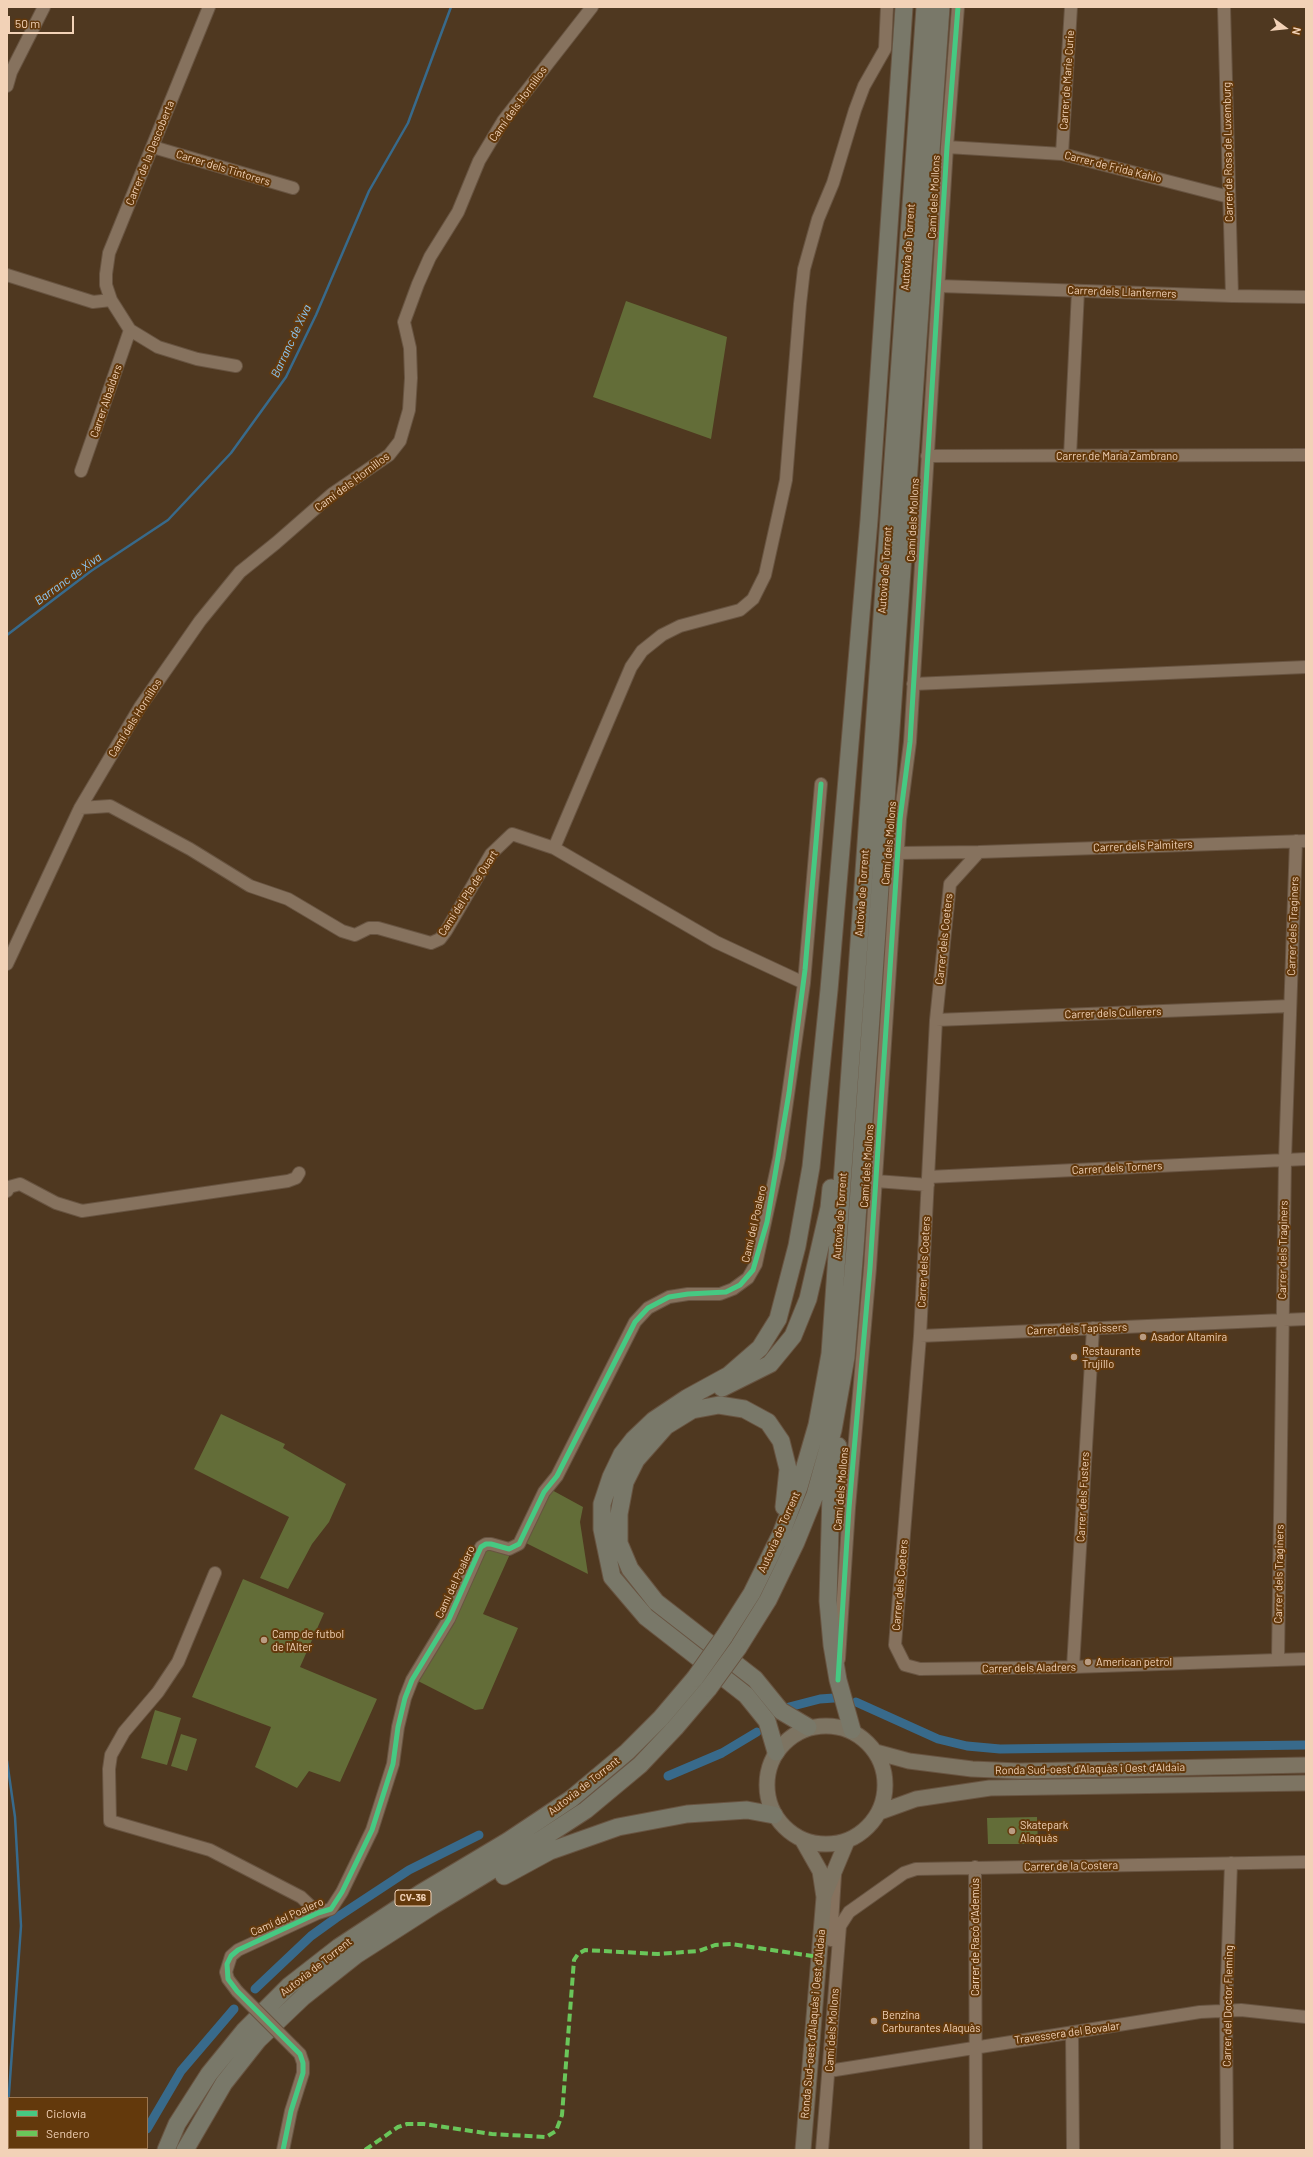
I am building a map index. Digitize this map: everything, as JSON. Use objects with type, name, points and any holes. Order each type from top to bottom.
[{"type":"highway","points":[[776,1752],[767,1721],[746,1695],[646,1617],[612,1576],[602,1529],[602,1504],[611,1477],[622,1454],[632,1440],[654,1420],[687,1398],[729,1375],[760,1348],[778,1319],[798,1239],[811,1166],[831,966],[869,520],[904,7]]},
{"type":"highway","name":"Autovia de Torrent","points":[[166,2150],[178,2124],[209,2074],[244,2031],[289,1986],[339,1947],[421,1892],[508,1841],[571,1799],[627,1752],[661,1718],[752,1593],[781,1534],[799,1486],[817,1425],[830,1354],[925,7]]},
{"type":"highway","name":"Autovia de Torrent","points":[[185,2150],[224,2083],[258,2040],[303,1997],[356,1955],[586,1810],[640,1764],[675,1728],[709,1688],[738,1648],[768,1600],[796,1542],[815,1495],[833,1430],[846,1357],[855,1248],[942,7]]},
{"type":"highway","points":[[654,1420],[685,1404],[739,1381],[770,1364],[793,1336],[808,1299],[828,1208],[839,1122],[847,1025],[856,989]]},
{"type":"highway","points":[[852,1730],[838,1680],[832,1645],[828,1601],[831,1493],[852,1357],[858,1277],[855,1248]]},
{"type":"highway","points":[[721,1636],[775,1530],[786,1502],[788,1469],[781,1441],[768,1422],[744,1409],[719,1405],[692,1410],[666,1426],[636,1460],[625,1482],[619,1514],[619,1543],[630,1569],[656,1602],[755,1679],[781,1711],[808,1727]]},
{"type":"highway","points":[[356,1955],[550,1851],[618,1827],[687,1814],[747,1810],[774,1815]]},
{"type":"main road","points":[[830,1725],[852,1730],[876,1752],[886,1781],[880,1812],[866,1829],[848,1841],[825,1845],[803,1841],[774,1815],[767,1794],[767,1772],[776,1752],[790,1737],[808,1727],[830,1725]]},
{"type":"main road","name":"Ronda Sud-oest d'Alaquàs i Oest d'Aldaia","points":[[876,1752],[917,1762],[972,1769],[1011,1770],[1306,1765]]},
{"type":"main road","name":"Ronda Sud-oest d'Alaquàs i Oest d'Aldaia","points":[[880,1812],[916,1799],[990,1788],[1306,1783]]},
{"type":"main road","name":"Ronda Sud-oest d'Alaquàs i Oest d'Aldaia","points":[[803,1841],[820,1871],[824,1897],[803,2150]]},
{"type":"main road","name":"Ronda Sud-oest d'Alaquàs i Oest d'Aldaia","points":[[824,1897],[848,1841]]},
{"type":"street","points":[[7,86],[11,72],[44,7]]},
{"type":"street","name":"Carrer de la Descoberta","points":[[130,330],[111,300],[106,285],[109,253],[209,7]]},
{"type":"street","name":"Camí dels Hornillos","points":[[7,964],[80,808],[140,707],[200,620],[240,572],[332,494],[389,455],[400,441],[409,410],[411,378],[410,348],[404,322],[418,284],[430,257],[458,212],[479,161],[503,121],[592,7]]},
{"type":"street","points":[[554,848],[631,667],[642,651],[662,635],[680,626],[740,610],[753,598],[765,575],[786,480],[804,269],[818,219],[833,183],[855,110],[864,86],[885,49],[888,7]]},
{"type":"street","name":"Camí dels Mollons","points":[[838,1680],[876,1181],[897,853],[910,742],[947,147],[958,7]]},
{"type":"street","name":"Carrer de Marie Curie","points":[[1062,154],[1071,7]]},
{"type":"street","name":"Carrer de Rosa de Luxemburg","points":[[1224,7],[1232,296]]},
{"type":"street","name":"Carrer dels Tintorers","points":[[153,147],[293,188]]},
{"type":"street","name":"Carrer de Frida Kahlo","points":[[947,147],[1062,154],[1229,197]]},
{"type":"street","points":[[7,275],[93,302],[111,300]]},
{"type":"street","name":"Carrer dels Llanterners","points":[[939,286],[1232,296],[1306,296]]},
{"type":"street","points":[[1070,456],[1078,291]]},
{"type":"street","points":[[130,330],[158,348],[197,359],[236,366]]},
{"type":"street","name":"Carrer Albalders","points":[[81,471],[130,330]]},
{"type":"street","name":"Carrer de María Zambrano","points":[[927,456],[1306,455]]},
{"type":"street","points":[[913,684],[1306,667]]},
{"type":"street","name":"Camí del Poalero","points":[[283,2150],[291,2110],[303,2073],[303,2063],[300,2054],[237,1991],[228,1979],[226,1972],[231,1956],[238,1950],[318,1913],[331,1909],[356,1865],[372,1830],[393,1764],[398,1727],[405,1698],[412,1680],[449,1619],[481,1547],[486,1544],[491,1544],[509,1549],[519,1544],[544,1492],[557,1476],[630,1331],[642,1315],[657,1302],[669,1297],[688,1294],[726,1292],[740,1285],[753,1270],[766,1222],[779,1158],[804,983],[821,784]]},
{"type":"street","name":"Camí del Pla de Quart","points":[[80,808],[110,806],[190,849],[250,886],[288,899],[342,931],[355,935],[369,928],[378,928],[431,943],[440,939],[446,931],[491,854],[512,834],[554,848],[716,942],[804,983]]},
{"type":"street","name":"Carrer dels Palmiters","points":[[897,853],[979,852],[1301,841]]},
{"type":"street","name":"Carrer dels Traginers","points":[[1278,1660],[1284,1160],[1290,1006],[1301,841]]},
{"type":"street","name":"Carrer dels Coeters","points":[[920,1669],[905,1665],[895,1645],[920,1336],[936,1020],[950,884],[979,852]]},
{"type":"street","name":"Carrer dels Cullerers","points":[[936,1020],[1290,1006]]},
{"type":"street","name":"Carrer dels Torners","points":[[876,1181],[928,1181],[1306,1159]]},
{"type":"street","points":[[7,1191],[9,1187],[20,1184],[56,1203],[82,1211],[288,1181],[296,1178],[300,1173]]},
{"type":"street","name":"Carrer dels Tapissers","points":[[920,1336],[1306,1319]]},
{"type":"street","name":"Carrer dels Fusters","points":[[1073,1667],[1093,1328]]},
{"type":"street","points":[[215,1573],[178,1662],[158,1692],[124,1732],[111,1755],[109,1769],[110,1821],[210,1850],[301,1897],[318,1913]]},
{"type":"street","name":"Carrer dels Aladrers","points":[[920,1669],[1073,1667],[1306,1659]]},
{"type":"street","name":"Carrer de la Costera","points":[[849,1912],[904,1873],[916,1869],[1306,1862]]},
{"type":"street","name":"Carrer del Doctor Fleming","points":[[1227,2150],[1226,2010],[1231,1863]]},
{"type":"street","name":"Carrer de Racó d'Ademús","points":[[975,1868],[976,2150]]},
{"type":"street","points":[[834,1993],[829,1970],[835,1869]]},
{"type":"street","name":"Camí dels Mollons","points":[[822,2150],[840,1926],[849,1912]]},
{"type":"street","name":"Travessera del Bovalar","points":[[829,2071],[1200,2012],[1226,2010],[1306,2017]]},
{"type":"street","points":[[1072,2032],[1073,2150]]},
{"type":"green space","points":[[626,301],[727,337],[711,439],[593,397]]},
{"type":"green space","points":[[221,1414],[285,1444],[283,1448],[346,1484],[329,1522],[312,1544],[288,1589],[260,1578],[289,1517],[194,1469]]},
{"type":"green space","points":[[550,1489],[583,1507],[580,1522],[588,1574],[524,1542]]},
{"type":"green space","points":[[486,1549],[510,1554],[483,1614],[518,1628],[483,1709],[475,1710],[418,1681]]},
{"type":"green space","points":[[243,1579],[324,1613],[300,1667],[377,1699],[340,1782],[309,1771],[297,1788],[255,1767],[271,1727],[192,1697]]},
{"type":"green space","points":[[155,1710],[181,1718],[167,1765],[141,1758]]},
{"type":"green space","points":[[181,1734],[197,1739],[187,1771],[171,1766]]},
{"type":"green space","name":"Skatepark Alaquàs","points":[[1037,1817],[1038,1844],[988,1844],[987,1818]]},
{"type":"waterway","name":"Barranc de Xiva","points":[[7,635],[91,571],[168,520],[231,453],[286,377],[316,315],[369,191],[408,123],[451,7]]},
{"type":"waterway","points":[[789,1707],[820,1699],[834,1698]]},
{"type":"waterway","points":[[856,1702],[938,1739],[967,1746],[1000,1749],[1306,1745]]},
{"type":"waterway","points":[[668,1776],[722,1753],[757,1732]]},
{"type":"waterway","name":"Barranc de Xiva","points":[[7,1761],[15,1817],[21,1926],[9,2097]]},
{"type":"waterway","points":[[255,1989],[311,1936],[336,1918],[409,1870],[479,1835]]},
{"type":"waterway","points":[[148,2127],[181,2071],[234,2009]]},
{"type":"waterway","name":"Barranc de Xiva","points":[[7,2121],[8,2107]]},
{"type":"marked path","points":[[365,2150],[398,2127],[407,2124],[424,2124],[492,2134],[546,2137],[556,2131],[562,2115],[574,1960],[578,1954],[585,1950],[658,1954],[699,1951],[715,1945],[731,1944],[819,1957]]},
{"type":"cycle path","points":[[838,1680],[849,1508],[870,1268],[900,819],[910,742],[947,147],[958,7]]},
{"type":"cycle path","points":[[283,2150],[291,2111],[303,2073],[303,2063],[300,2054],[237,1991],[228,1979],[227,1964],[231,1956],[238,1950],[318,1913],[331,1909],[342,1892],[372,1830],[393,1764],[398,1727],[405,1698],[412,1680],[449,1619],[481,1547],[486,1544],[491,1544],[509,1549],[519,1544],[544,1492],[557,1476],[635,1322],[648,1308],[669,1297],[688,1294],[726,1292],[740,1285],[753,1270],[767,1222],[789,1093],[805,970],[821,784]]},
{"type":"place","name":"Asador Altamira","points":[[1143,1337]]},
{"type":"place","name":"Restaurante Trujillo","points":[[1074,1357]]},
{"type":"place","name":"Camp de futbol de l'Alter","points":[[264,1640]]},
{"type":"place","name":"American petrol","points":[[1088,1662]]},
{"type":"place","name":"Skatepark Alaquàs","points":[[1012,1831]]},
{"type":"place","name":"Benzina Carburantes Alaquàs","points":[[874,2021]]}]
